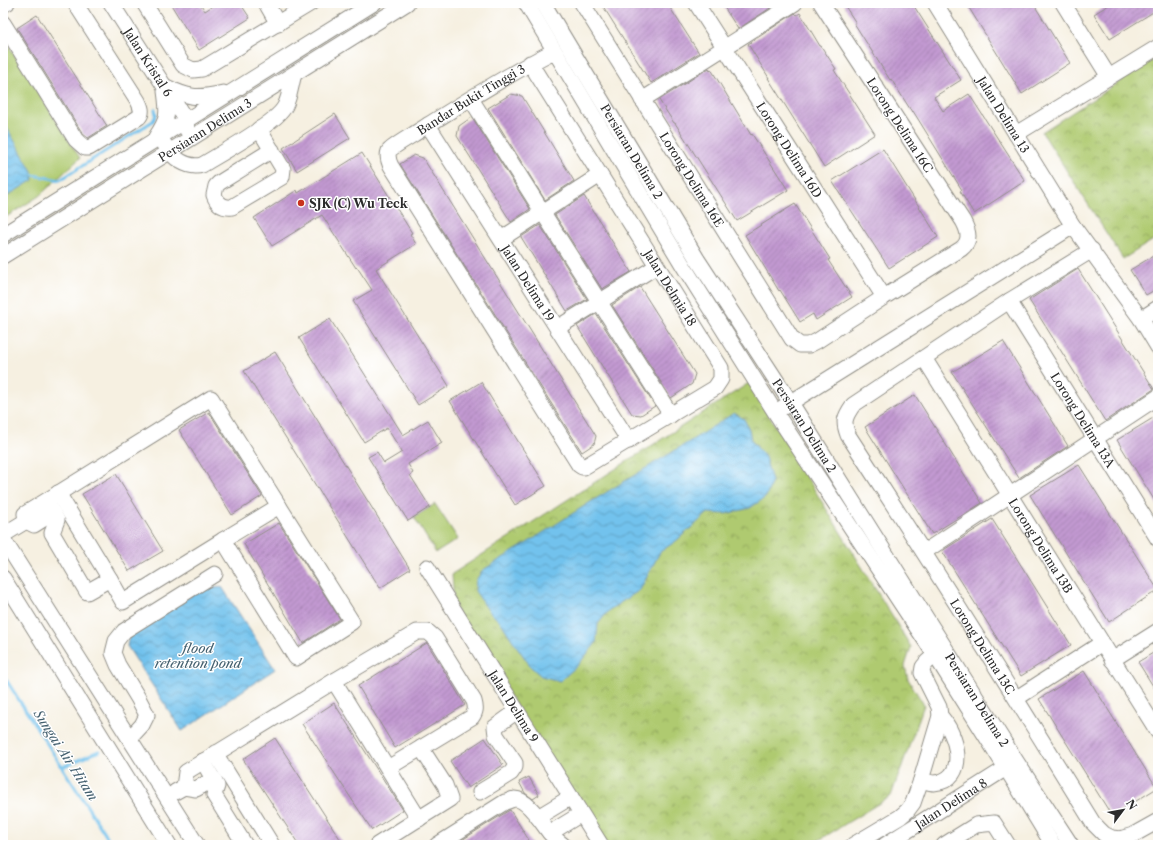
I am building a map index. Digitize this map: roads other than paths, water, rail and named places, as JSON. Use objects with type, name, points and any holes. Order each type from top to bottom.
[{"type":"street","points":[[3,5],[7,3]]},
{"type":"street","points":[[3,23],[76,140],[85,148],[94,145],[136,119],[142,114],[142,109],[75,3]]},
{"type":"street","name":"Jalan Kristal 6","points":[[111,3],[186,120]]},
{"type":"street","points":[[144,3],[183,65],[193,70],[202,69],[312,3]]},
{"type":"street","points":[[266,3],[278,24]]},
{"type":"street","name":"Persiaran Delima 3","points":[[3,235],[374,3]]},
{"type":"street","name":"Persiaran Delima 3","points":[[3,256],[407,3]]},
{"type":"street","name":"Persiaran Delima 2","points":[[526,3],[684,267],[775,412],[935,655],[1011,764],[1071,845]]},
{"type":"street","name":"Persiaran Delima 2","points":[[543,3],[697,259],[791,402],[1011,764],[1053,845]]},
{"type":"street","name":"Lorong Delima 16E","points":[[582,3],[792,339],[800,345],[809,345],[884,296]]},
{"type":"street","name":"Lorong Delima 16D","points":[[696,3],[884,296]]},
{"type":"street","points":[[642,100],[795,3]]},
{"type":"street","name":"Lorong Delima 16C","points":[[821,3],[966,227],[968,238],[965,246],[884,296]]},
{"type":"street","name":"Jalan Delima 13","points":[[935,3],[1073,226],[1092,250]]},
{"type":"street","points":[[1063,3],[1109,77]]},
{"type":"street","points":[[1016,134],[1158,47]]},
{"type":"street","name":"Bandar Bukit Tinggi 3","points":[[554,50],[428,125],[389,152],[388,158],[391,166],[579,464],[582,467],[588,465]]},
{"type":"street","name":"Jalan Delmia 18","points":[[530,63],[722,368],[721,378],[715,388],[588,465]]},
{"type":"street","points":[[164,86],[168,113],[159,137],[169,152],[189,165],[197,166],[207,162],[275,117],[284,107],[294,74]]},
{"type":"street","points":[[164,86],[181,94],[190,96],[211,96],[232,91]]},
{"type":"street","points":[[471,99],[671,415]]},
{"type":"street","points":[[182,144],[187,132],[186,120],[203,126],[215,123]]},
{"type":"street","name":"Jalan Delima 19","points":[[428,125],[629,440]]},
{"type":"street","points":[[259,129],[272,150],[283,169],[282,177],[232,207],[228,208],[220,205],[214,194],[216,186],[272,150]]},
{"type":"street","points":[[500,239],[600,175]]},
{"type":"street","points":[[23,222],[33,237]]},
{"type":"street","points":[[775,412],[1073,226]]},
{"type":"street","points":[[924,358],[1009,301],[1092,250],[1141,319],[1158,347]]},
{"type":"street","points":[[666,280],[697,259]]},
{"type":"street","points":[[557,328],[657,266]]},
{"type":"street","name":"Lorong Delima 13A","points":[[1009,301],[1158,539]]},
{"type":"street","points":[[1141,319],[1158,308]]},
{"type":"street","name":"Lorong Delima 13C","points":[[924,358],[853,406],[847,413],[845,425],[848,435],[1017,698],[1093,823],[1104,834],[1120,840],[1133,835],[1158,821]]},
{"type":"street","name":"Lorong Delima 13B","points":[[924,358],[1158,732]]},
{"type":"street","points":[[924,552],[1158,397]]},
{"type":"street","points":[[3,536],[26,521],[26,514],[49,507],[58,493],[210,398],[352,622],[296,658],[223,540]]},
{"type":"street","points":[[58,493],[123,602],[279,506]]},
{"type":"street","points":[[49,507],[57,520],[52,534],[87,592],[110,579]]},
{"type":"street","points":[[3,539],[197,845]]},
{"type":"street","name":"Jalan Delima 9","points":[[427,567],[601,845]]},
{"type":"street","points":[[130,738],[142,726],[147,715],[118,665],[113,653],[116,641],[124,631],[215,574]]},
{"type":"street","points":[[5,587],[169,845]]},
{"type":"street","points":[[1112,660],[1158,631]]},
{"type":"street","points":[[184,787],[186,772],[209,757],[418,632],[428,632],[435,638],[474,701],[476,708],[475,713],[472,717],[388,768]]},
{"type":"street","points":[[1017,698],[1102,643]]},
{"type":"street","points":[[853,845],[907,811],[913,802],[940,716],[939,707],[922,673],[927,662],[935,655]]},
{"type":"street","points":[[334,681],[419,819]]},
{"type":"street","points":[[480,792],[511,773],[514,769],[515,764],[496,735],[495,728],[517,712]]},
{"type":"street","points":[[921,780],[932,783],[940,781],[952,774],[957,766],[958,759],[953,735],[946,722],[940,716]]},
{"type":"street","points":[[377,845],[450,799],[445,785],[421,748]]},
{"type":"street","points":[[209,757],[217,786],[214,795],[245,845]]},
{"type":"street","points":[[209,757],[272,845]]},
{"type":"street","name":"Jalan Delima 8","points":[[885,845],[1011,764]]},
{"type":"street","points":[[167,797],[184,787],[196,789],[214,779]]},
{"type":"street","points":[[538,817],[571,797]]},
{"type":"street","points":[[437,845],[506,802],[514,799],[523,801],[557,841],[581,814]]},
{"type":"street","points":[[944,845],[976,825],[994,823],[1008,845]]},
{"type":"water","points":[[3,121],[32,171],[33,180],[4,198],[3,198]]},
{"type":"water","points":[[734,413],[744,419],[749,429],[751,440],[765,457],[772,481],[766,497],[750,508],[725,514],[708,513],[676,541],[660,552],[640,590],[609,610],[598,624],[596,643],[577,666],[560,681],[541,676],[531,667],[502,624],[488,610],[475,591],[476,580],[483,570]]},
{"type":"water","name":"flood retention pond","points":[[222,587],[275,669],[182,731],[127,646],[129,635],[200,590]]},
{"type":"waterway","points":[[33,175],[60,180],[153,121],[156,115],[155,109]]},
{"type":"waterway","name":"Sungai Air Hitam","points":[[3,675],[112,845]]},
{"type":"waterway","points":[[62,767],[99,751]]},
{"type":"place","name":"SJK (C) Wu Teck","points":[[301,203]]}]
